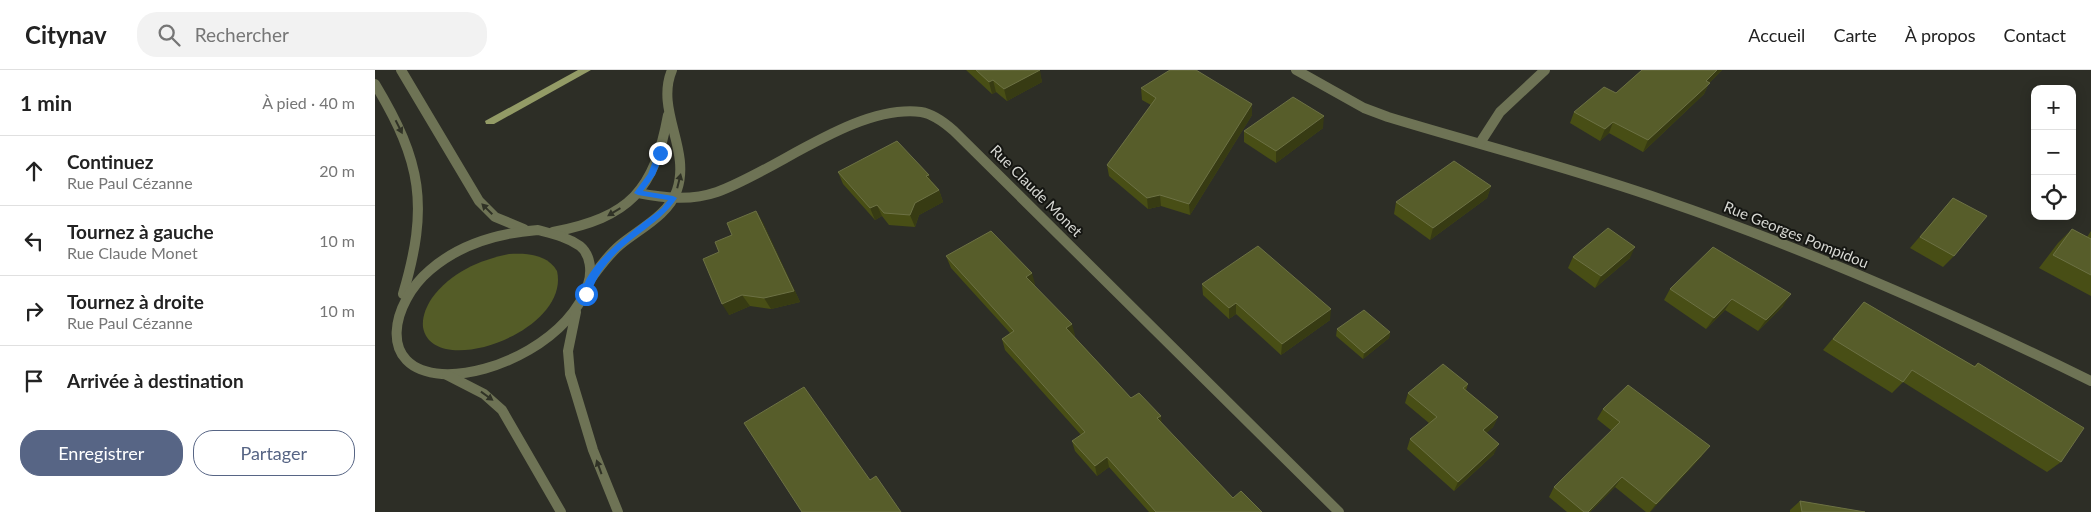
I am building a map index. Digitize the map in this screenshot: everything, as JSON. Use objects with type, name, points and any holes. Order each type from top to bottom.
[{"type":"street","points":[[401,70],[479,202],[495,218],[529,231]]},
{"type":"street","points":[[618,512],[593,450],[570,374],[569,341],[577,308],[590,280],[615,250],[664,210],[673,198],[680,180],[682,164],[669,112],[666,83],[672,70]]},
{"type":"street","name":"Rue Georges Pompidou","points":[[1297,70],[1376,113],[1602,179],[1761,237],[1887,288],[2091,381]]},
{"type":"street","points":[[1480,143],[1496,115],[1510,99],[1545,70]]},
{"type":"street","points":[[375,84],[408,146],[417,178],[420,207],[418,239],[401,302]]},
{"type":"street","name":"Rue Claude Monet","points":[[638,193],[673,198],[705,196],[730,187],[871,118],[903,111],[929,114],[954,131],[1339,512]]},
{"type":"street","points":[[561,512],[502,410],[492,399],[478,389],[444,374],[412,367],[397,354],[392,343],[391,330],[394,316],[401,302],[417,281],[448,257],[493,237],[529,231],[553,232],[571,229],[601,219],[627,204],[638,193],[657,164],[669,112]]},
{"type":"street","points":[[553,232],[573,239],[585,251],[591,268],[590,280]]},
{"type":"street","points":[[444,374],[478,370],[514,358],[551,335],[577,308]]},
{"type":"green space","points":[[509,254],[529,254],[542,258],[553,265],[557,271],[556,293],[543,313],[523,330],[499,342],[473,349],[450,350],[432,343],[423,327],[423,320],[428,305],[439,289],[447,281],[476,264]]},
{"type":"building","points":[[976,70],[1040,70],[1004,89],[993,80],[989,82]]},
{"type":"building","points":[[1170,70],[1196,70],[1252,104],[1189,204],[1160,195],[1147,198],[1107,165],[1156,98],[1141,88]]},
{"type":"building","points":[[1642,70],[1717,70],[1706,81],[1710,83],[1648,140],[1613,122],[1605,129],[1574,112],[1604,87],[1616,93]]},
{"type":"building","points":[[1293,97],[1324,116],[1276,151],[1244,131]]},
{"type":"building","points":[[897,141],[929,175],[926,176],[939,190],[915,203],[910,215],[884,213],[877,205],[870,208],[838,172]]},
{"type":"building","points":[[1454,161],[1491,186],[1433,228],[1396,202]]},
{"type":"building","points":[[1953,198],[1987,216],[1954,256],[1920,237]]},
{"type":"building","points":[[756,211],[794,291],[764,298],[742,295],[722,304],[703,259],[719,252],[715,242],[732,235],[727,223]]},
{"type":"building","points":[[1608,228],[1635,247],[1601,276],[1573,257]]},
{"type":"building","points":[[2072,229],[2091,239],[2091,275],[2053,255]]},
{"type":"building","points":[[991,231],[1032,273],[1026,277],[1072,324],[1066,328],[1131,398],[1139,393],[1161,416],[1157,418],[1233,498],[1241,491],[1262,512],[1156,512],[1107,457],[1095,466],[1072,441],[1085,432],[1002,339],[1014,331],[946,256]]},
{"type":"building","points":[[1258,246],[1331,309],[1282,344],[1236,303],[1229,308],[1202,284]]},
{"type":"building","points":[[1713,247],[1791,294],[1766,320],[1732,299],[1714,318],[1670,289]]},
{"type":"building","points":[[1864,302],[1975,367],[1978,363],[2084,428],[2061,462],[1912,370],[1903,382],[1833,339]]},
{"type":"building","points":[[1364,310],[1390,332],[1364,353],[1337,329]]},
{"type":"building","points":[[1443,364],[1468,384],[1463,388],[1498,417],[1483,430],[1499,444],[1458,482],[1410,439],[1437,417],[1408,393]]},
{"type":"building","points":[[1628,385],[1710,446],[1656,504],[1622,477],[1588,512],[1584,512],[1554,487],[1620,422],[1603,409]]},
{"type":"building","points":[[804,387],[870,480],[876,476],[901,512],[802,512],[744,423]]},
{"type":"building","points":[[1800,501],[1865,512],[1802,512]]},
{"type":"waterway","points":[[490,121],[586,70]]},
{"type":"route","points":[[586,294],[590,280],[609,256],[621,244],[664,210],[673,198],[638,193],[651,175],[660,153]]}]
